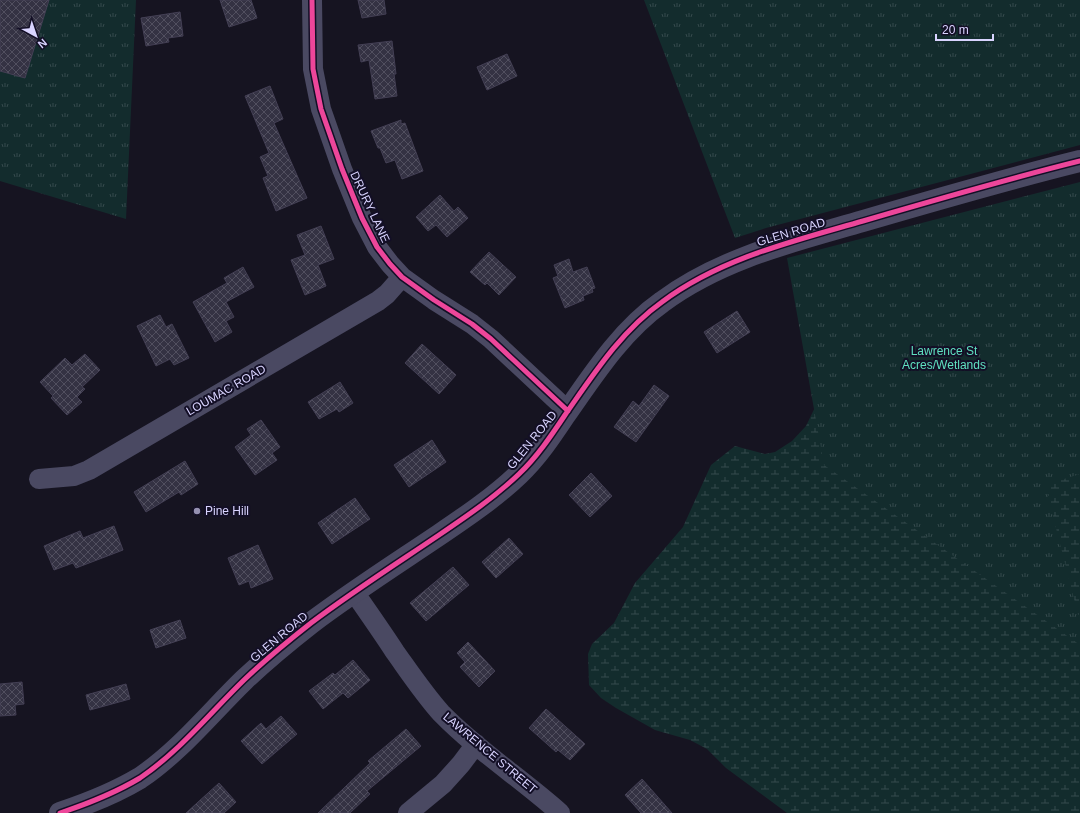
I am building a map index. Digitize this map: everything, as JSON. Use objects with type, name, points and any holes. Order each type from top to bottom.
[{"type":"street","name":"DRURY LANE","points":[[312,0],[313,69],[325,122],[342,169],[372,239],[386,259],[402,277],[491,338],[568,411]]},
{"type":"street","name":"GLEN ROAD","points":[[60,813],[115,791],[134,781],[156,766],[194,731],[245,679],[280,648],[354,592],[474,511],[498,492],[520,473],[545,443],[599,366],[622,339],[645,315],[673,294],[710,273],[746,257],[787,243],[1080,161]]},
{"type":"street","name":"LOUMAC ROAD","points":[[39,479],[74,476],[89,470],[378,302],[402,277]]},
{"type":"street","name":"LAWRENCE STREET","points":[[354,592],[433,704],[476,744],[560,813]]},
{"type":"street","points":[[408,813],[443,784],[476,744]]},
{"type":"green space","points":[[0,0],[136,0],[126,219],[0,181]]},
{"type":"green space","points":[[644,0],[1080,0],[1080,145],[766,228],[735,238]]},
{"type":"green space","name":"Lawrence St Acres/Wetlands","points":[[1080,182],[1080,474],[1045,485],[1080,622],[1080,645],[824,465],[787,258]]},
{"type":"green space","points":[[1080,209],[1080,813],[787,813],[726,768],[707,749],[690,740],[655,730],[601,698],[589,685],[588,654],[592,644],[614,623],[635,583],[683,527],[711,465],[735,446],[765,454],[775,452],[792,441],[806,426],[819,399]]},
{"type":"building","points":[[0,0],[49,0],[25,78],[0,71]]},
{"type":"building","points":[[220,0],[251,0],[257,18],[229,27]]},
{"type":"building","points":[[358,0],[384,0],[386,14],[362,18]]},
{"type":"building","points":[[180,12],[183,36],[168,38],[169,42],[146,46],[141,18]]},
{"type":"building","points":[[392,41],[397,96],[375,99],[369,60],[361,62],[358,45]]},
{"type":"building","points":[[507,54],[517,76],[487,90],[477,67]]},
{"type":"building","points":[[270,86],[283,119],[274,123],[307,198],[276,211],[263,178],[268,176],[260,157],[269,153],[245,96]]},
{"type":"building","points":[[401,120],[401,124],[405,123],[423,171],[402,179],[395,160],[386,163],[371,131]]},
{"type":"building","points":[[440,195],[454,211],[458,207],[468,218],[447,237],[436,225],[428,231],[416,217]]},
{"type":"building","points":[[321,226],[334,259],[318,265],[326,286],[305,295],[291,260],[305,255],[297,235]]},
{"type":"building","points":[[489,252],[516,277],[499,295],[487,283],[485,285],[470,272]]},
{"type":"building","points":[[569,259],[573,272],[587,267],[595,288],[592,289],[593,292],[583,296],[584,300],[565,308],[553,278],[558,276],[554,265]]},
{"type":"building","points":[[243,267],[254,287],[226,302],[234,317],[226,321],[232,332],[215,342],[193,302],[227,283],[224,278]]},
{"type":"building","points":[[737,311],[750,332],[717,353],[704,332]]},
{"type":"building","points":[[160,315],[166,327],[172,324],[189,358],[174,365],[170,359],[156,366],[137,326]]},
{"type":"building","points":[[422,344],[456,375],[439,394],[405,363]]},
{"type":"building","points":[[85,354],[100,370],[82,387],[85,389],[77,397],[82,402],[67,415],[51,398],[53,396],[40,382],[65,358],[72,365]]},
{"type":"building","points":[[340,382],[353,403],[339,412],[337,409],[319,419],[308,402]]},
{"type":"building","points":[[654,385],[669,396],[636,442],[614,427],[633,401],[639,406]]},
{"type":"building","points":[[261,420],[280,447],[272,453],[277,460],[255,475],[235,447],[251,435],[247,429]]},
{"type":"building","points":[[432,440],[446,462],[409,487],[394,465]]},
{"type":"building","points":[[185,461],[198,484],[181,495],[179,492],[146,512],[134,492]]},
{"type":"building","points":[[591,473],[612,496],[590,517],[569,495]]},
{"type":"building","points":[[355,498],[370,519],[332,544],[318,523]]},
{"type":"building","points":[[114,526],[123,550],[76,568],[73,563],[54,570],[44,546],[80,531],[83,538]]},
{"type":"building","points":[[509,538],[523,554],[496,578],[482,562]]},
{"type":"building","points":[[258,545],[273,579],[251,588],[249,581],[239,585],[228,558]]},
{"type":"building","points":[[453,567],[469,585],[426,621],[410,603]]},
{"type":"building","points":[[180,620],[186,638],[156,648],[150,630]]},
{"type":"building","points":[[468,642],[495,671],[479,687],[460,667],[465,662],[457,653]]},
{"type":"building","points":[[353,660],[370,680],[348,698],[343,693],[323,709],[309,691],[333,673],[335,675]]},
{"type":"building","points":[[22,682],[24,704],[15,705],[16,715],[0,716],[0,684]]},
{"type":"building","points":[[126,684],[130,699],[90,710],[86,695]]},
{"type":"building","points":[[546,709],[585,744],[570,760],[558,750],[556,752],[529,728]]},
{"type":"building","points":[[281,716],[297,734],[262,764],[241,741],[261,723],[266,729]]},
{"type":"building","points":[[406,729],[421,746],[367,791],[370,794],[350,813],[318,813],[370,763],[368,761]]},
{"type":"building","points":[[642,779],[672,813],[641,813],[625,795]]},
{"type":"building","points":[[219,783],[236,802],[224,813],[186,813]]},
{"type":"cycle path","points":[[312,0],[313,69],[321,109],[342,169],[362,218],[377,247],[402,277],[434,300],[472,324],[491,339],[568,411]]},
{"type":"cycle path","points":[[60,813],[121,789],[140,778],[182,744],[252,673],[302,630],[358,589],[439,535],[500,491],[519,474],[538,453],[597,369],[633,326],[662,302],[685,287],[733,262],[759,252],[971,190],[1080,161]]},
{"type":"place","name":"Pine Hill","points":[[197,511]]}]
